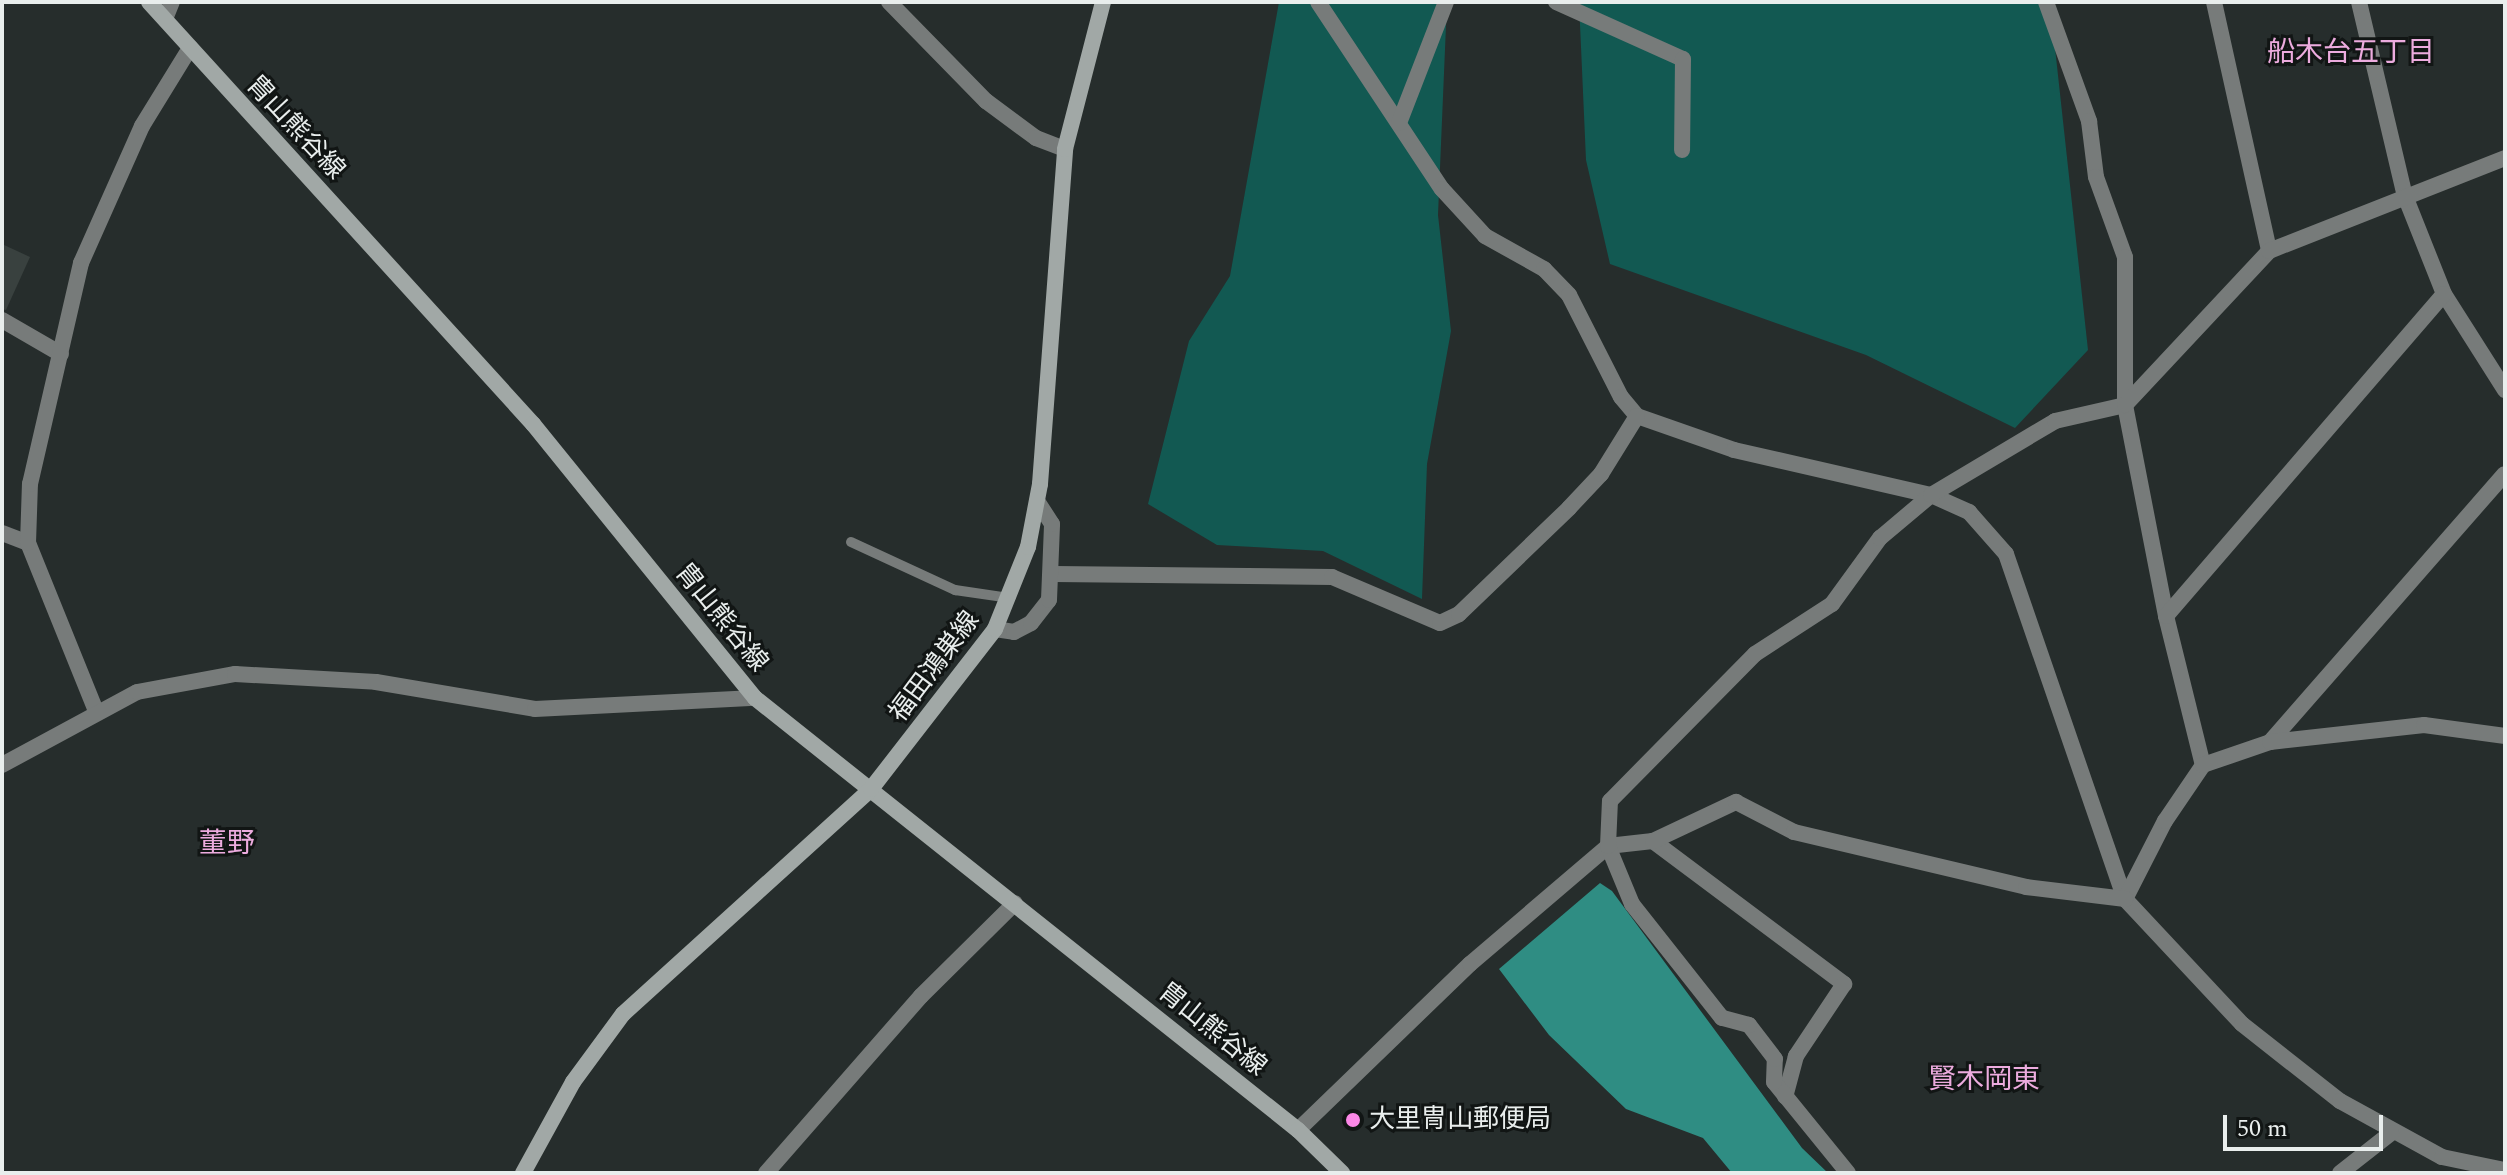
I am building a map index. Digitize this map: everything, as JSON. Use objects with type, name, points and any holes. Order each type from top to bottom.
[{"type":"main road","name":"胄山熊谷線","points":[[149,2],[533,424],[755,698],[1298,1130],[1342,1173]]},
{"type":"main road","name":"福田鴻巣線","points":[[523,1173],[565,1094],[623,1014],[871,789],[995,629],[1028,547],[1037,501],[1065,149],[1103,2]]},
{"type":"street","points":[[165,19],[172,2]]},
{"type":"street","points":[[889,2],[986,101],[1036,138],[1065,149]]},
{"type":"street","points":[[1318,2],[1442,189],[1485,236],[1544,269],[1569,295],[1621,397],[1637,416],[1734,450],[1931,495],[1969,512],[2006,554],[2125,899],[2242,1024],[2302,1074],[2391,1133],[2442,1157],[2505,1170]]},
{"type":"street","points":[[1399,123],[1446,2]]},
{"type":"street","points":[[1556,2],[1683,59],[1682,150]]},
{"type":"street","points":[[2046,2],[2089,121],[2096,177],[2125,257],[2125,405],[2166,616],[2203,765]]},
{"type":"street","points":[[2214,2],[2269,251]]},
{"type":"street","points":[[2359,2],[2405,196],[2444,294],[2505,390]]},
{"type":"street","points":[[96,711],[28,543],[30,484],[81,263],[106,197],[165,84],[190,48]]},
{"type":"street","points":[[1848,1173],[1774,1082],[1775,1059],[1749,1025],[1722,1018],[1632,904],[1608,846],[1610,801],[1755,654],[1832,604],[1880,538],[1931,495],[2055,421],[2125,405],[2269,251],[2505,158]]},
{"type":"street","points":[[2166,616],[2444,294]]},
{"type":"street","points":[[2,320],[61,354]]},
{"type":"street","points":[[1054,574],[1332,577],[1440,623],[1459,614],[1569,508],[1601,474],[1637,416]]},
{"type":"street","points":[[2270,742],[2505,474]]},
{"type":"street","points":[[995,629],[1014,632],[1031,623],[1049,600],[1054,574],[1052,524],[1037,501]]},
{"type":"street","points":[[2,533],[28,543]]},
{"type":"street","points":[[2,765],[96,711],[179,681],[235,674],[376,682],[535,709],[755,698]]},
{"type":"street","points":[[2125,899],[2165,821],[2203,765],[2270,742],[2424,725],[2502,730]]},
{"type":"street","points":[[1298,1130],[1470,964],[1608,846],[1653,841],[1736,802],[1794,832],[2026,887],[2125,899]]},
{"type":"street","points":[[1653,841],[1844,984],[1796,1056],[1785,1097]]},
{"type":"street","points":[[766,1173],[921,996],[1015,903]]},
{"type":"street","points":[[2340,1173],[2391,1133]]},
{"type":"lane","points":[[851,542],[955,590],[1010,598]]},
{"type":"green space","points":[[1279,2],[1447,2],[1438,215],[1451,331],[1427,464],[1422,599],[1323,551],[1217,545],[1148,504],[1189,341],[1230,276]]},
{"type":"green space","points":[[1579,2],[2050,2],[2088,350],[2015,428],[1866,355],[1610,264],[1586,160]]},
{"type":"water","points":[[1600,883],[1612,891],[1802,1148],[1828,1173],[1732,1173],[1703,1138],[1626,1109],[1549,1035],[1499,969]]},
{"type":"building","points":[[2,244],[30,257],[6,310],[2,309]]},
{"type":"place","name":"大里冑山郵便局","points":[[1353,1120]]},
{"type":"district","name":"船木台五丁目","points":[[2351,53]]},
{"type":"district","name":"董野","points":[[227,844]]},
{"type":"district","name":"賢木岡東","points":[[1984,1080]]}]
